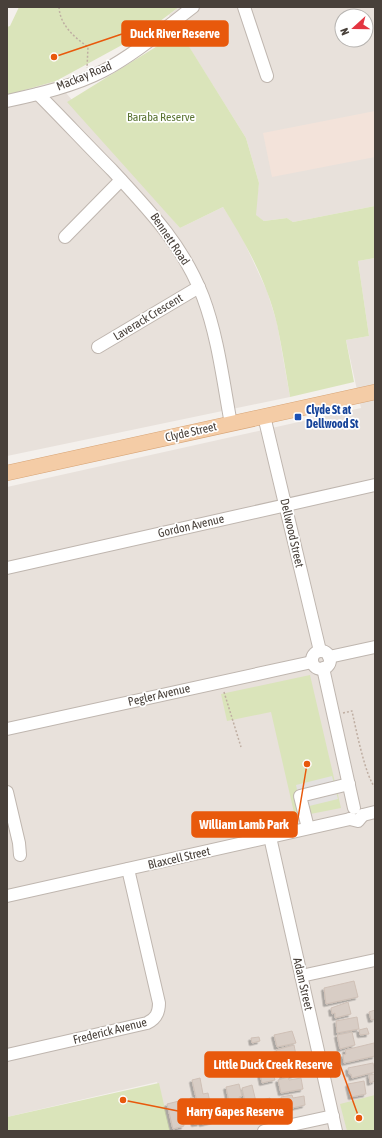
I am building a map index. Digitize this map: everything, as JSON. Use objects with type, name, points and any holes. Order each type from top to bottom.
[{"type":"main road","name":"Clyde Street","points":[[7,472],[375,392]]},
{"type":"street","name":"Mackay Road","points":[[7,101],[38,94],[93,76],[120,61],[193,7]]},
{"type":"street","points":[[244,7],[267,76]]},
{"type":"street","name":"Bennett Road","points":[[38,94],[163,226],[182,254],[199,287],[213,327],[231,424]]},
{"type":"street","points":[[65,237],[121,180]]},
{"type":"street","name":"Laverack Crescent","points":[[98,347],[199,287]]},
{"type":"street","name":"Dellwood Street","points":[[264,416],[285,505],[325,654]]},
{"type":"street","name":"Gordon Avenue","points":[[7,568],[375,485]]},
{"type":"street","points":[[323,668],[316,667],[312,662],[314,653],[325,654],[375,647]]},
{"type":"street","points":[[323,668],[327,666],[325,654]]},
{"type":"street","name":"Pegler Avenue","points":[[7,730],[312,662]]},
{"type":"street","points":[[323,668],[356,814]]},
{"type":"street","points":[[308,828],[300,796],[349,784]]},
{"type":"street","points":[[7,792],[19,843],[20,856]]},
{"type":"street","name":"Blaxcell Street","points":[[7,896],[270,837],[356,814],[375,812]]},
{"type":"street","name":"Adam Street","points":[[270,837],[336,1131]]},
{"type":"street","name":"Frederick Avenue","points":[[7,1055],[142,1024],[156,1017],[159,1009],[159,1003],[128,869]]},
{"type":"street","points":[[301,976],[375,960]]},
{"type":"street","points":[[264,1131],[333,1116]]},
{"type":"path","points":[[59,7],[65,26],[74,37],[88,48],[87,68],[93,76]]},
{"type":"path","points":[[224,692],[241,747]]},
{"type":"path","points":[[343,713],[352,711],[366,768],[371,784],[375,787]]},
{"type":"shaded area","points":[[179,7],[375,7],[375,206],[293,222],[287,218],[264,221],[255,215],[259,183],[246,138],[169,15]]},
{"type":"shaded area","points":[[56,81],[180,228],[223,207],[240,233],[267,291],[277,323],[290,397],[7,456],[7,95]]},
{"type":"shaded area","points":[[375,111],[375,157],[272,177],[263,133]]},
{"type":"shaded area","points":[[375,258],[375,1131],[169,1131],[157,1082],[7,1117],[7,487],[361,408],[346,340],[369,336],[358,261]]},
{"type":"shaded area","points":[[332,776],[338,799],[301,808],[296,785]]},
{"type":"green space","points":[[19,7],[179,7],[144,33],[56,81],[7,95],[7,27],[10,26]]},
{"type":"green space","name":"Baraba Reserve","points":[[180,32],[246,138],[259,183],[256,215],[264,221],[287,218],[293,222],[375,206],[375,258],[358,261],[369,336],[346,340],[354,382],[290,397],[277,324],[268,293],[248,249],[223,207],[180,228],[67,102]]},
{"type":"green space","points":[[310,675],[341,808],[295,817],[271,712],[227,721],[221,694]]},
{"type":"green space","points":[[159,1083],[170,1131],[7,1131],[7,1117]]},
{"type":"green space","points":[[375,1095],[375,1131],[347,1131],[340,1104]]},
{"type":"building","points":[[354,981],[358,997],[326,1004],[324,988]]},
{"type":"building","points":[[348,1002],[351,1014],[335,1018],[335,1013],[332,1014],[331,1008]]},
{"type":"building","points":[[375,1010],[375,1019],[371,1020],[369,1012]]},
{"type":"building","points":[[357,1017],[359,1029],[337,1033],[336,1021]]},
{"type":"building","points":[[367,1028],[369,1034],[360,1035],[359,1030]]},
{"type":"building","points":[[292,1031],[296,1043],[277,1047],[274,1035]]},
{"type":"building","points":[[352,1032],[355,1045],[340,1049],[337,1035]]},
{"type":"building","points":[[259,1037],[260,1041],[252,1043],[251,1038]]},
{"type":"building","points":[[374,1043],[375,1056],[344,1063],[343,1055],[346,1054],[345,1050]]},
{"type":"building","points":[[294,1045],[296,1055],[279,1059],[276,1050]]},
{"type":"building","points":[[373,1063],[375,1072],[352,1078],[351,1074],[349,1074],[348,1068]]},
{"type":"building","points":[[298,1064],[301,1073],[283,1078],[281,1068]]},
{"type":"building","points":[[271,1066],[275,1080],[262,1083],[259,1068]]},
{"type":"building","points":[[375,1074],[375,1081],[370,1083],[369,1075]]},
{"type":"building","points":[[288,1077],[289,1080],[301,1078],[303,1089],[281,1093],[278,1080]]},
{"type":"building","points":[[200,1078],[203,1094],[208,1093],[214,1121],[202,1124],[192,1080]]},
{"type":"building","points":[[364,1081],[366,1094],[351,1097],[348,1084]]},
{"type":"building","points":[[239,1084],[242,1096],[239,1097],[242,1114],[232,1116],[226,1087]]},
{"type":"building","points":[[252,1085],[258,1110],[248,1115],[242,1088]]},
{"type":"building","points":[[292,1095],[293,1098],[304,1096],[305,1105],[284,1110],[281,1097]]},
{"type":"building","points":[[190,1098],[194,1098],[200,1123],[194,1124],[193,1120],[186,1121],[183,1107],[192,1105]]},
{"type":"building","points":[[270,1098],[271,1102],[264,1105],[262,1100]]},
{"type":"building","points":[[179,1101],[184,1126],[173,1129],[167,1104]]},
{"type":"place","name":"Duck River Reserve","points":[[54,57]]},
{"type":"place","name":"Clyde St at Dellwood St","points":[[298,417]]},
{"type":"place","name":"William Lamb Park","points":[[307,764]]},
{"type":"place","name":"Harry Gapes Reserve","points":[[123,1100]]},
{"type":"place","name":"Little Duck Creek Reserve","points":[[359,1118]]}]
